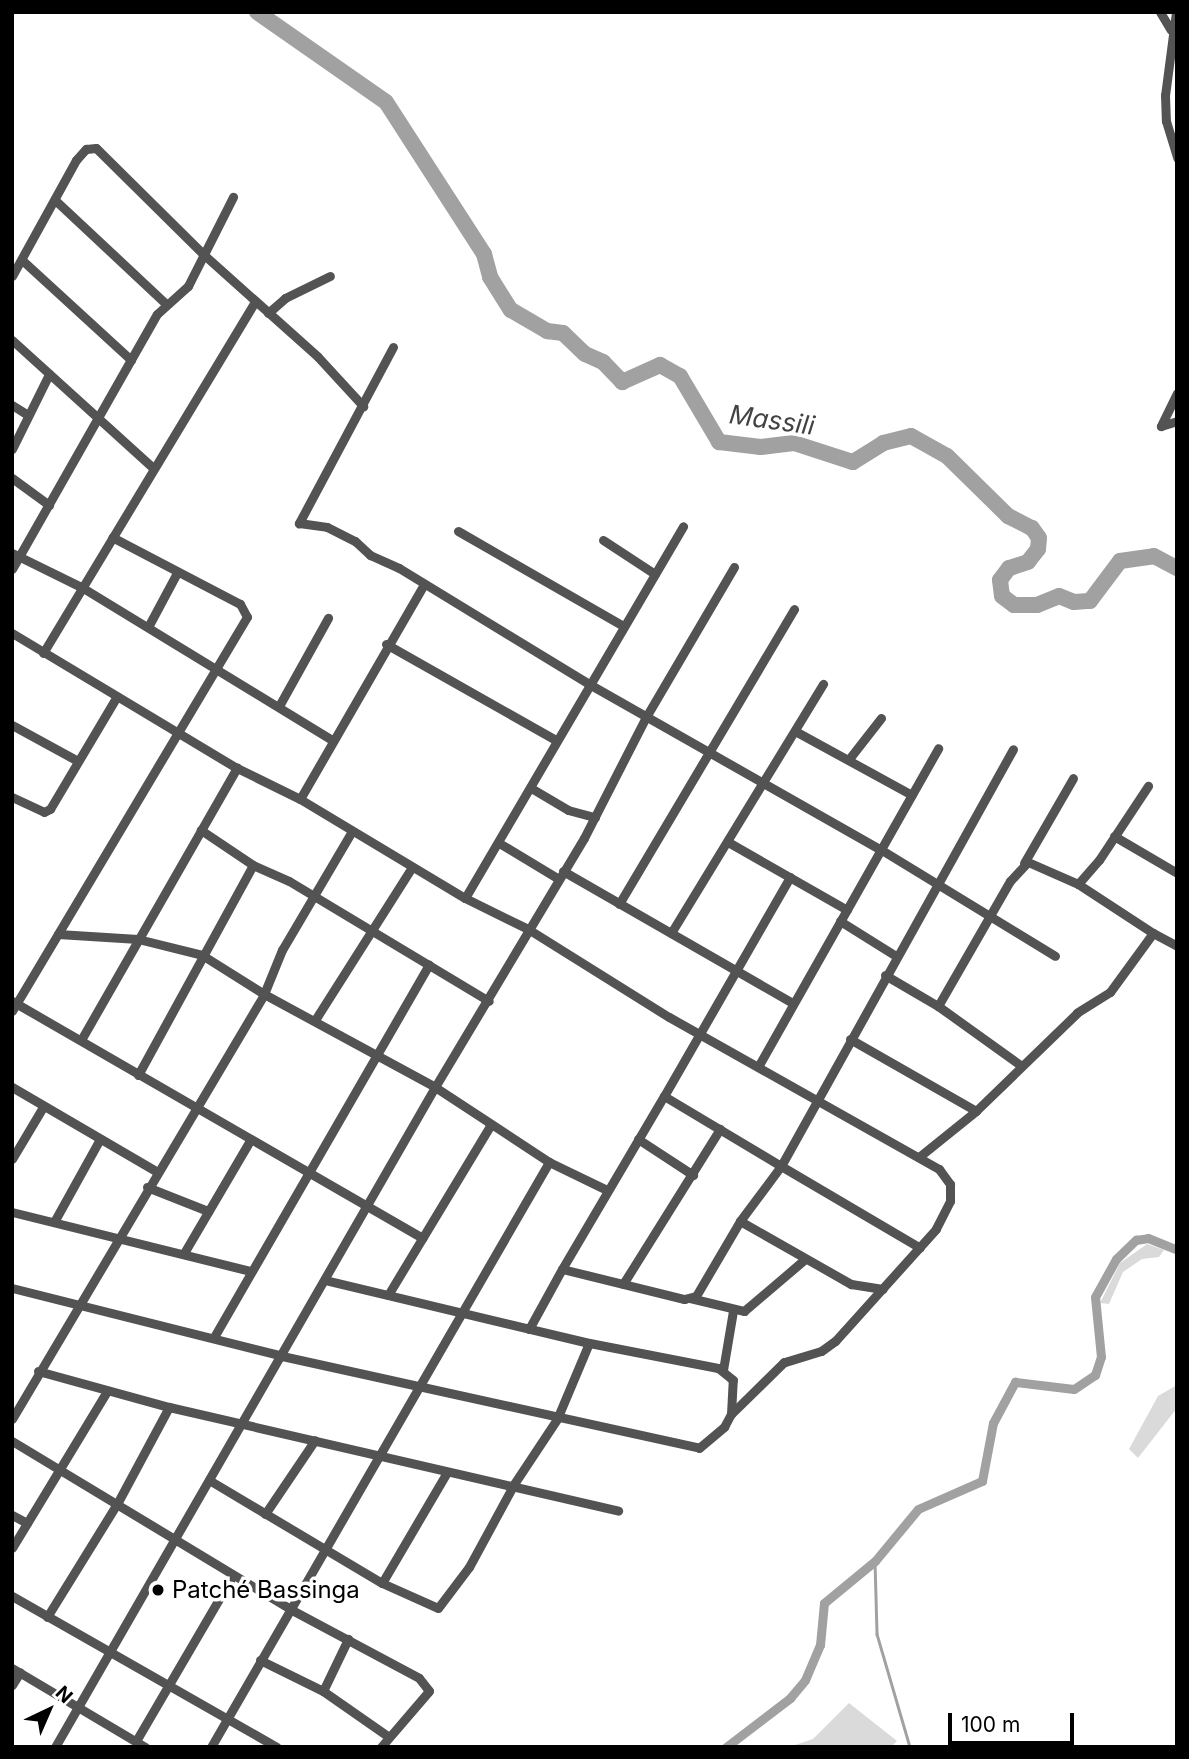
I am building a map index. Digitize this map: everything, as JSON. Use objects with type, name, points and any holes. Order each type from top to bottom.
[{"type":"street","points":[[1160,12],[1171,30]]},
{"type":"street","points":[[1175,12],[1171,30],[1165,108],[1177,158]]},
{"type":"street","points":[[12,276],[75,160],[86,149],[96,148],[363,406]]},
{"type":"street","points":[[12,569],[15,555],[49,505],[99,421],[165,303],[188,286],[233,197]]},
{"type":"street","points":[[55,200],[165,303]]},
{"type":"street","points":[[22,260],[131,360]]},
{"type":"street","points":[[268,313],[285,298],[330,276]]},
{"type":"street","points":[[43,653],[255,302]]},
{"type":"street","points":[[12,340],[153,468]]},
{"type":"street","points":[[393,347],[298,522],[327,527],[355,541],[423,586],[646,717],[880,849],[1055,956]]},
{"type":"street","points":[[12,449],[49,374]]},
{"type":"street","points":[[1177,393],[1161,426],[1177,421]]},
{"type":"street","points":[[12,405],[28,415]]},
{"type":"street","points":[[12,478],[49,505]]},
{"type":"street","points":[[465,898],[683,526]]},
{"type":"street","points":[[458,531],[623,626]]},
{"type":"street","points":[[112,537],[246,610],[247,617],[14,1005],[81,1040],[423,1238]]},
{"type":"street","points":[[603,540],[655,574]]},
{"type":"street","points":[[15,555],[83,588],[332,740]]},
{"type":"street","points":[[55,1747],[112,1652],[173,1537],[244,1423],[435,1087],[489,1001],[528,929],[595,817],[646,717],[734,567]]},
{"type":"street","points":[[148,627],[177,573]]},
{"type":"street","points":[[300,799],[386,644],[423,586]]},
{"type":"street","points":[[618,904],[794,609]]},
{"type":"street","points":[[279,706],[327,618]]},
{"type":"street","points":[[12,633],[237,768],[300,799],[351,833],[465,898],[528,929],[701,1035],[759,1065],[919,1157],[939,1169],[950,1184],[946,1214],[920,1248],[835,1340],[821,1351],[785,1362],[732,1414],[724,1427],[699,1448],[557,1419],[282,1356],[13,1289]]},
{"type":"street","points":[[386,644],[556,740]]},
{"type":"street","points":[[671,933],[823,684]]},
{"type":"street","points":[[12,797],[44,812],[117,696]]},
{"type":"street","points":[[849,759],[881,718]]},
{"type":"street","points":[[12,725],[76,760]]},
{"type":"street","points":[[795,731],[912,795]]},
{"type":"street","points":[[759,1065],[938,748]]},
{"type":"street","points":[[690,1298],[701,1290],[740,1221],[781,1166],[885,975],[940,885],[1013,749]]},
{"type":"street","points":[[81,1040],[237,768]]},
{"type":"street","points":[[938,1006],[1073,778]]},
{"type":"street","points":[[1078,884],[1147,786]]},
{"type":"street","points":[[531,788],[568,810],[595,817]]},
{"type":"street","points":[[201,830],[253,865],[312,896],[489,1001]]},
{"type":"street","points":[[12,1419],[117,1236],[264,994],[282,950],[351,833]]},
{"type":"street","points":[[1114,836],[1177,873]]},
{"type":"street","points":[[728,842],[847,910]]},
{"type":"street","points":[[499,844],[618,904],[793,1003]]},
{"type":"street","points":[[1024,863],[1050,868],[1177,946]]},
{"type":"street","points":[[138,1075],[253,865]]},
{"type":"street","points":[[315,1020],[412,867]]},
{"type":"street","points":[[529,1329],[790,877]]},
{"type":"street","points":[[840,921],[896,956]]},
{"type":"street","points":[[58,933],[138,939],[202,955],[264,994],[435,1087],[490,1126],[549,1162],[607,1190]]},
{"type":"street","points":[[919,1157],[976,1111],[1020,1065],[1077,1013],[1110,992],[1153,933]]},
{"type":"street","points":[[214,1337],[374,1055],[429,965]]},
{"type":"street","points":[[885,975],[938,1006],[1020,1065]]},
{"type":"street","points":[[849,1039],[976,1111]]},
{"type":"street","points":[[12,1087],[156,1171]]},
{"type":"street","points":[[664,1096],[920,1248]]},
{"type":"street","points":[[12,1159],[43,1107]]},
{"type":"street","points":[[388,1295],[490,1126]]},
{"type":"street","points":[[623,1284],[720,1129]]},
{"type":"street","points":[[54,1222],[100,1139]]},
{"type":"street","points":[[184,1253],[251,1139]]},
{"type":"street","points":[[638,1139],[693,1175]]},
{"type":"street","points":[[211,1747],[379,1455],[422,1388],[549,1162]]},
{"type":"street","points":[[147,1187],[208,1211]]},
{"type":"street","points":[[12,1212],[251,1271]]},
{"type":"street","points":[[740,1221],[804,1260],[852,1284],[883,1289]]},
{"type":"street","points":[[562,1269],[690,1298],[733,1311],[750,1307],[804,1260]]},
{"type":"street","points":[[325,1280],[589,1343],[723,1370],[736,1388],[732,1414]]},
{"type":"street","points":[[723,1370],[733,1311]]},
{"type":"street","points":[[209,1480],[382,1583],[425,1605],[440,1607],[469,1567],[514,1484],[557,1419],[589,1343]]},
{"type":"street","points":[[38,1371],[169,1407],[447,1472],[514,1484],[618,1511]]},
{"type":"street","points":[[12,1548],[107,1391]]},
{"type":"street","points":[[47,1617],[118,1502],[169,1407]]},
{"type":"street","points":[[265,1514],[315,1440]]},
{"type":"street","points":[[12,1441],[118,1502],[290,1609],[419,1678],[429,1691],[381,1747]]},
{"type":"street","points":[[382,1583],[447,1472]]},
{"type":"street","points":[[12,1515],[27,1523]]},
{"type":"street","points":[[136,1741],[233,1575]]},
{"type":"street","points":[[12,1596],[170,1683],[277,1747]]},
{"type":"street","points":[[323,1691],[348,1639]]},
{"type":"street","points":[[260,1660],[323,1691],[389,1737]]},
{"type":"street","points":[[12,1685],[16,1670],[145,1747]]},
{"type":"shaded area","points":[[1147,1244],[1164,1250],[1159,1257],[1142,1259],[1123,1272],[1109,1304],[1100,1303],[1120,1263]]},
{"type":"shaded area","points":[[1177,1385],[1177,1408],[1138,1458],[1129,1449],[1158,1396]]},
{"type":"shaded area","points":[[849,1703],[897,1741],[891,1747],[789,1747],[813,1739]]},
{"type":"waterway","name":"Massili","points":[[257,12],[386,102],[484,254],[490,277],[511,310],[547,331],[563,333],[585,354],[603,362],[622,382],[660,365],[680,376],[719,442],[761,447],[794,443],[853,462],[883,443],[911,436],[947,456],[1008,516],[1032,528],[1039,538],[1038,549],[1028,562],[1009,568],[1000,580],[1002,596],[1014,605],[1037,605],[1059,596],[1074,602],[1090,601],[1120,561],[1154,556],[1177,568]]},
{"type":"waterway","points":[[726,1747],[790,1698],[805,1680],[820,1645],[824,1603],[875,1561],[918,1509],[982,1481],[993,1423],[1015,1382],[1074,1389],[1095,1375],[1101,1357],[1095,1297],[1116,1259],[1136,1240],[1148,1238],[1177,1250]]},
{"type":"waterway","points":[[875,1561],[877,1634],[910,1747]]},
{"type":"place","name":"Patché Bassinga","points":[[158,1590]]}]
